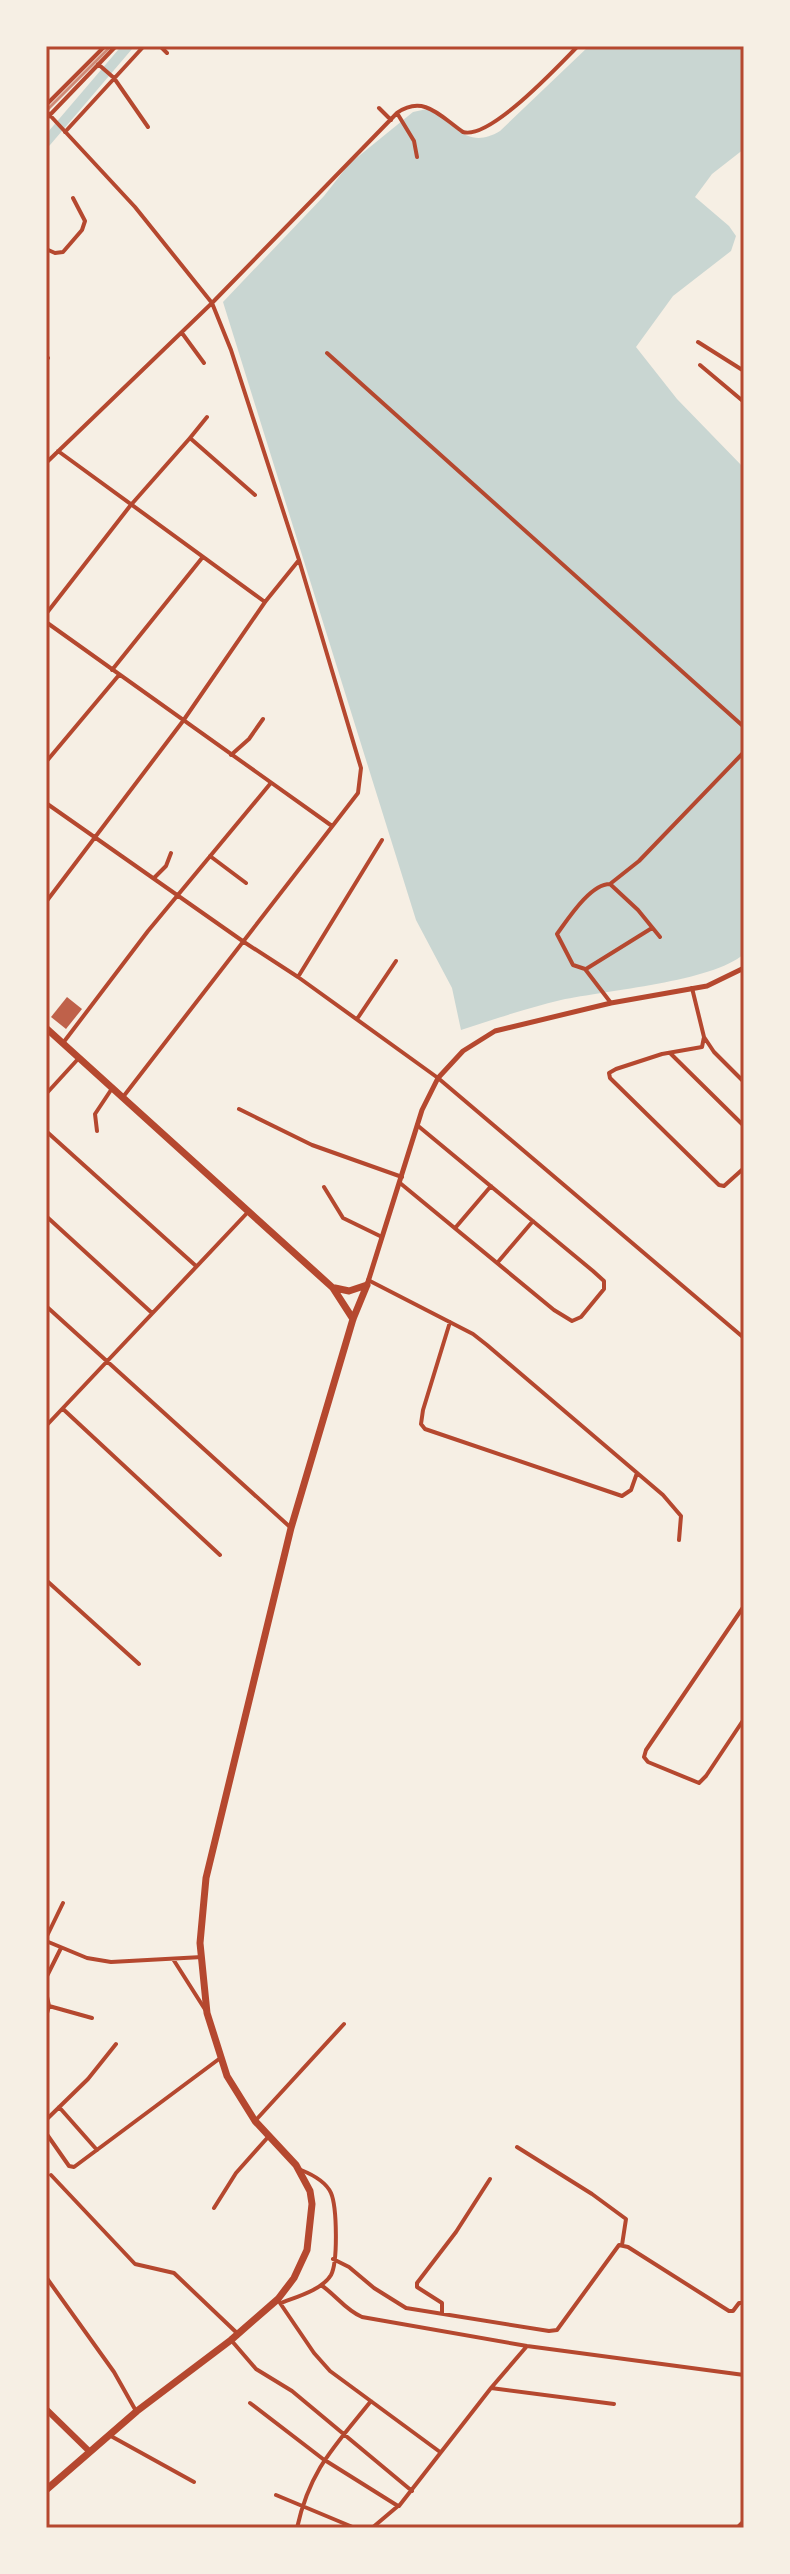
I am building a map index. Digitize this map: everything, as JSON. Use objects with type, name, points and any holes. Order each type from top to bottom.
[{"type":"main road","points":[[46,1028],[333,1288],[353,1319]]},
{"type":"main road","points":[[333,1288],[349,1291],[368,1282]]},
{"type":"main road","points":[[46,2490],[137,2411],[278,2299],[294,2278],[307,2250],[312,2204],[310,2191],[299,2169],[241,2101],[219,2059],[207,2013],[200,1943],[206,1878],[291,1528],[353,1319],[368,1282]]},
{"type":"main road","points":[[46,2409],[90,2452]]},
{"type":"street","points":[[48,114],[105,46]]},
{"type":"street","points":[[48,114],[100,66],[116,46]]},
{"type":"street","points":[[64,130],[144,46]]},
{"type":"street","points":[[160,46],[167,53]]},
{"type":"street","points":[[46,463],[212,303],[397,113],[410,106],[423,105],[463,132],[480,132],[499,120],[578,46]]},
{"type":"street","points":[[100,66],[114,78],[148,127]]},
{"type":"street","points":[[379,108],[391,120]]},
{"type":"street","points":[[397,113],[414,141],[417,157]]},
{"type":"street","points":[[48,114],[135,207],[212,303],[231,350],[299,560],[361,768],[361,789],[123,1097]]},
{"type":"street","points":[[46,249],[63,252],[84,225],[73,198]]},
{"type":"street","points":[[181,332],[204,363]]},
{"type":"street","points":[[698,342],[744,371]]},
{"type":"street","points":[[327,353],[744,727]]},
{"type":"street","points":[[700,365],[744,402]]},
{"type":"street","points":[[46,614],[130,506],[207,417]]},
{"type":"street","points":[[190,438],[255,495]]},
{"type":"street","points":[[58,451],[265,602]]},
{"type":"street","points":[[112,670],[202,558]]},
{"type":"street","points":[[46,902],[96,839],[265,602],[299,560]]},
{"type":"street","points":[[46,622],[332,826]]},
{"type":"street","points":[[46,762],[119,675]]},
{"type":"street","points":[[231,755],[249,739],[263,719]]},
{"type":"street","points":[[611,1003],[585,969],[573,965],[557,934],[571,913],[600,885],[610,884],[639,861],[744,752]]},
{"type":"street","points":[[63,1043],[178,894],[270,784]]},
{"type":"street","points":[[46,803],[438,1078],[744,1338]]},
{"type":"street","points":[[298,977],[382,840]]},
{"type":"street","points":[[154,878],[166,866],[171,853]]},
{"type":"street","points":[[210,856],[246,883]]},
{"type":"street","points":[[610,884],[660,937]]},
{"type":"street","points":[[585,969],[652,928]]},
{"type":"street","points":[[357,1019],[396,961]]},
{"type":"street","points":[[679,1540],[681,1516],[663,1495],[487,1345],[450,1322],[368,1282],[417,1125],[438,1078],[463,1051],[495,1031],[611,1003],[692,988],[728,978],[744,968]]},
{"type":"street","points":[[692,988],[704,1037],[714,1052],[744,1082]]},
{"type":"street","points":[[704,1037],[702,1047],[662,1054],[616,1069],[609,1073],[610,1078],[719,1185],[724,1186],[744,1168]]},
{"type":"street","points":[[671,1054],[744,1126]]},
{"type":"street","points":[[46,1094],[79,1057]]},
{"type":"street","points":[[97,1131],[95,1114],[113,1088]]},
{"type":"street","points":[[239,1109],[312,1145],[401,1180],[417,1197],[554,1310],[572,1321],[581,1317],[600,1298],[604,1281],[417,1125]]},
{"type":"street","points":[[46,1131],[196,1266]]},
{"type":"street","points":[[456,1228],[491,1186]]},
{"type":"street","points":[[324,1187],[343,1218],[382,1237]]},
{"type":"street","points":[[46,1426],[248,1212]]},
{"type":"street","points":[[46,1216],[152,1313]]},
{"type":"street","points":[[498,1263],[533,1221]]},
{"type":"street","points":[[46,1306],[291,1528]]},
{"type":"street","points":[[450,1322],[423,1410],[422,1427],[521,1464],[622,1496],[631,1490],[637,1473]]},
{"type":"street","points":[[63,1409],[220,1555]]},
{"type":"street","points":[[46,1580],[139,1664]]},
{"type":"street","points":[[744,1606],[644,1757],[648,1762],[699,1783],[744,1719]]},
{"type":"street","points":[[63,1903],[46,1939],[61,1948],[87,1958],[111,1962],[202,1957]]},
{"type":"street","points":[[46,1978],[61,1948]]},
{"type":"street","points":[[173,1959],[207,2013]]},
{"type":"street","points":[[46,1992],[49,2006],[46,2017]]},
{"type":"street","points":[[49,2006],[92,2018]]},
{"type":"street","points":[[255,2121],[344,2024]]},
{"type":"street","points":[[46,2120],[88,2079],[116,2044]]},
{"type":"street","points":[[46,2133],[72,2167],[219,2059]]},
{"type":"street","points":[[59,2107],[97,2150]]},
{"type":"street","points":[[214,2208],[236,2173],[269,2136]]},
{"type":"street","points":[[517,2147],[626,2219],[622,2245]]},
{"type":"street","points":[[264,2311],[321,2285],[332,2274],[336,2223],[331,2192],[311,2174],[299,2169]]},
{"type":"street","points":[[51,2175],[135,2264],[174,2273],[234,2337],[256,2369],[292,2391],[412,2491]]},
{"type":"street","points":[[442,2314],[442,2303],[417,2287],[417,2283],[456,2232],[490,2179]]},
{"type":"street","points":[[333,2259],[406,2308],[554,2332],[613,2249],[622,2245]]},
{"type":"street","points":[[622,2245],[729,2311],[744,2303]]},
{"type":"street","points":[[46,2277],[114,2372],[137,2411]]},
{"type":"street","points":[[321,2285],[349,2311],[362,2317],[527,2346],[744,2375]]},
{"type":"street","points":[[280,2303],[330,2371],[440,2452]]},
{"type":"street","points":[[372,2528],[412,2491],[527,2346]]},
{"type":"street","points":[[491,2388],[614,2404]]},
{"type":"street","points":[[297,2528],[302,2507],[323,2459],[371,2401]]},
{"type":"street","points":[[250,2403],[323,2459],[398,2506]]},
{"type":"street","points":[[109,2435],[194,2482]]},
{"type":"street","points":[[276,2495],[355,2528]]},
{"type":"street","points":[[737,2528],[744,2521]]},
{"type":"shaded area","points":[[589,46],[744,46],[744,149],[712,174],[695,197],[729,226],[736,236],[731,251],[673,296],[636,347],[677,399],[744,468],[744,954],[708,972],[658,984],[561,1000],[461,1030],[452,988],[416,920],[223,302],[324,196],[349,164],[413,112],[427,109],[464,134],[480,138],[489,136],[500,131]]},
{"type":"building","points":[[67,997],[82,1009],[66,1029],[51,1017]]},
{"type":"waterway","points":[[46,142],[128,46]]},
{"type":"railway","points":[[46,111],[111,46]]}]
